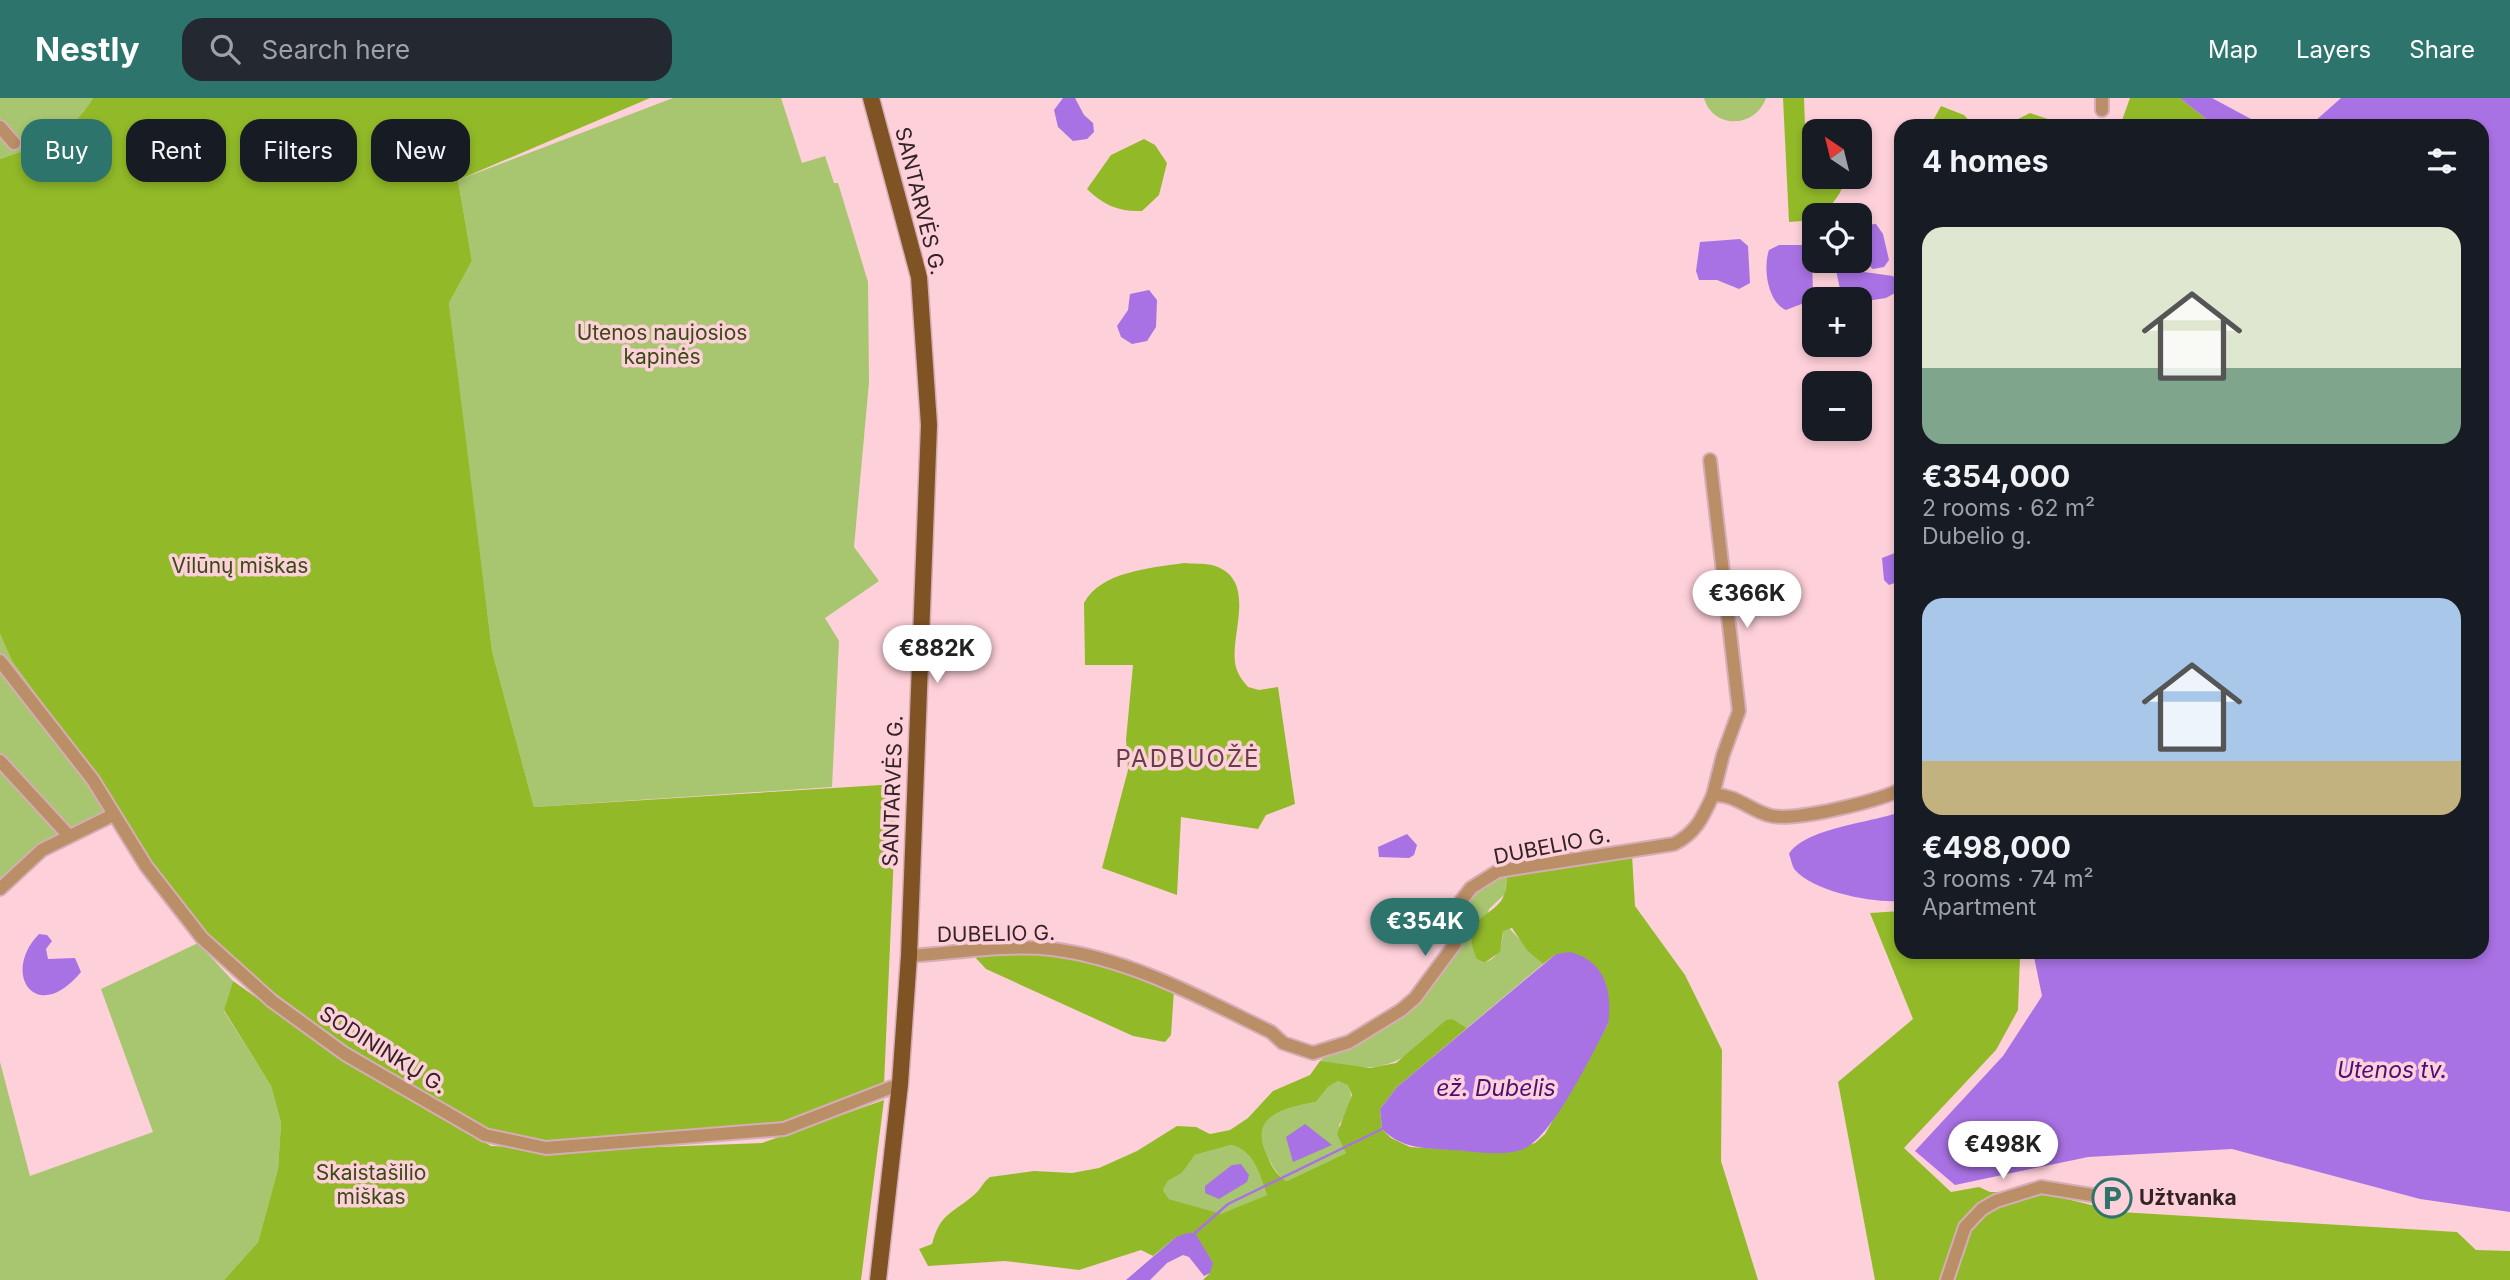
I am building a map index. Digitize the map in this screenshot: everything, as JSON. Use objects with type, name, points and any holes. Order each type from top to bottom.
[{"type":"main road","name":"SANTARVĖS G.","points":[[871,98],[919,277],[929,425],[909,956],[900,1084],[878,1280]]},
{"type":"street","points":[[0,127],[14,143]]},
{"type":"street","name":"DUBELIO G.","points":[[909,956],[1031,948],[1077,954],[1120,965],[1182,988],[1296,1048],[1313,1053],[1327,1050],[1374,1029],[1415,998],[1455,944],[1461,901],[1471,888],[1498,871],[1674,844],[1688,837],[1699,826],[1713,795],[1723,755],[1739,710],[1710,460]]},
{"type":"street","name":"SODININKŲ G.","points":[[0,661],[93,780],[146,866],[202,938],[272,1001],[345,1054],[485,1135],[546,1147],[784,1129],[900,1084]]},
{"type":"street","points":[[0,761],[69,836]]},
{"type":"street","points":[[1713,795],[1736,799],[1770,816],[1780,816],[1799,815],[1881,799],[1894,793]]},
{"type":"street","points":[[0,889],[42,850],[113,815]]},
{"type":"street","points":[[1947,1280],[1965,1227],[1982,1209],[1996,1201],[2041,1186],[2123,1200]]},
{"type":"green space","points":[[0,98],[93,98],[77,119],[21,119],[21,151],[0,159]]},
{"type":"green space","name":"Vilūnų miškas","points":[[93,98],[650,98],[470,175],[470,119],[371,119],[371,182],[458,182],[472,261],[449,303],[492,651],[534,807],[897,784],[884,1085],[777,1124],[549,1142],[486,1128],[345,1045],[246,972],[195,921],[154,869],[121,811],[12,661],[0,634],[0,159],[21,151],[21,182],[112,182],[112,119],[77,119]]},
{"type":"green space","name":"Utenos naujosios kapinės","points":[[673,98],[781,98],[802,163],[825,156],[834,183],[838,183],[868,282],[869,382],[854,547],[879,581],[825,618],[839,641],[832,787],[534,807],[492,651],[449,303],[472,261],[458,182],[470,182],[470,175]]},
{"type":"green space","points":[[1704,98],[1766,98],[1761,108],[1753,115],[1735,121],[1716,116]]},
{"type":"green space","points":[[1783,98],[1804,98],[1802,189],[1842,189],[1833,203],[1802,203],[1802,221],[1789,222]]},
{"type":"green space","points":[[2130,98],[2180,98],[2206,119],[2122,119]]},
{"type":"green space","points":[[1941,106],[1968,119],[1934,119]]},
{"type":"green space","points":[[2030,113],[2048,119],[2018,119]]},
{"type":"green space","points":[[1144,139],[1155,145],[1167,163],[1159,195],[1142,211],[1112,206],[1087,189],[1111,155]]},
{"type":"green space","points":[[1184,563],[1212,565],[1226,572],[1234,581],[1239,607],[1236,666],[1248,687],[1259,690],[1278,687],[1295,804],[1266,815],[1258,829],[1181,817],[1177,895],[1102,868],[1128,770],[1126,740],[1133,665],[1085,665],[1084,603],[1092,592],[1115,578],[1143,569]]},
{"type":"green space","points":[[0,634],[12,661],[122,811],[45,854],[0,891]]},
{"type":"green space","points":[[1632,855],[1635,906],[1685,975],[1722,1050],[1721,1161],[1758,1280],[1203,1280],[1210,1273],[1176,1237],[1153,1256],[1141,1250],[1079,1270],[1005,1261],[928,1266],[919,1249],[932,1244],[944,1219],[975,1194],[990,1177],[1034,1171],[1072,1173],[1099,1168],[1137,1151],[1177,1126],[1196,1127],[1210,1134],[1230,1130],[1248,1118],[1273,1091],[1310,1075],[1320,1061],[1370,1068],[1396,1063],[1446,1020],[1453,1019],[1467,1028],[1397,1087],[1380,1109],[1382,1129],[1391,1138],[1410,1147],[1504,1153],[1535,1143],[1545,1134],[1608,1024],[1556,954],[1543,964],[1527,950],[1512,928],[1503,931],[1500,952],[1484,963],[1477,959],[1472,945],[1475,925],[1500,903],[1506,890],[1507,873]],"holes":[[[1338,1081],[1348,1085],[1352,1095],[1337,1134],[1346,1153],[1287,1181],[1274,1170],[1262,1141],[1266,1122],[1282,1111],[1316,1102],[1328,1087]],[[1231,1145],[1246,1152],[1251,1158],[1267,1195],[1221,1214],[1169,1199],[1163,1190],[1168,1181],[1182,1173],[1195,1155]]]},
{"type":"green space","points":[[1507,873],[1505,894],[1489,909],[1477,959],[1483,963],[1497,954],[1503,931],[1508,927],[1543,964],[1467,1028],[1453,1019],[1437,1028],[1404,1057],[1393,1062],[1381,1066],[1358,1067],[1320,1061],[1333,1051],[1366,1037],[1450,959],[1464,906],[1474,889]]},
{"type":"green space","points":[[1894,911],[1894,959],[2020,959],[2018,1010],[1996,1050],[1904,1148],[1951,1192],[1979,1187],[1990,1192],[2038,1192],[2120,1212],[2457,1232],[2476,1250],[2510,1251],[2510,1280],[1875,1280],[1838,1082],[1913,1019],[1870,913]]},
{"type":"green space","points":[[198,943],[233,981],[224,1011],[271,1086],[281,1123],[278,1169],[258,1242],[224,1280],[0,1280],[0,1062],[30,1176],[153,1132],[101,989]]},
{"type":"green space","points":[[1032,952],[1086,959],[1174,990],[1171,1035],[1165,1042],[1133,1036],[986,969],[973,955]]},
{"type":"green space","name":"Skaistašilio miškas","points":[[233,981],[337,1054],[491,1146],[583,1150],[762,1143],[884,1100],[861,1280],[224,1280],[258,1242],[278,1169],[281,1123],[271,1086],[224,1010]]},
{"type":"green space","points":[[1338,1081],[1348,1084],[1351,1095],[1348,1111],[1339,1125],[1346,1153],[1287,1181],[1273,1167],[1262,1141],[1266,1122],[1282,1111],[1316,1102],[1328,1087]]},
{"type":"green space","points":[[1231,1145],[1246,1152],[1251,1158],[1267,1195],[1221,1215],[1169,1199],[1163,1190],[1168,1181],[1182,1173],[1195,1155]]},
{"type":"water","points":[[1063,98],[1075,98],[1084,115],[1093,123],[1094,132],[1087,139],[1073,141],[1058,127],[1054,110]]},
{"type":"water","points":[[2180,98],[2212,98],[2251,119],[2206,119]]},
{"type":"water","name":"Utenos tv.","points":[[2341,98],[2510,98],[2510,1212],[2420,1199],[2232,1149],[2088,1157],[1955,1185],[1915,1151],[2003,1056],[2042,996],[2034,959],[2489,959],[2489,119],[2317,119]]},
{"type":"water","points":[[1872,224],[1876,224],[1883,234],[1889,260],[1884,267],[1873,269],[1872,268]]},
{"type":"water","points":[[1740,239],[1748,246],[1750,283],[1739,289],[1717,280],[1699,280],[1696,271],[1700,242]]},
{"type":"water","points":[[1779,245],[1802,245],[1802,273],[1812,273],[1813,287],[1802,287],[1802,304],[1786,310],[1774,300],[1766,265],[1769,250]]},
{"type":"water","points":[[1837,273],[1871,273],[1894,278],[1894,294],[1886,298],[1872,300],[1872,287],[1840,287]]},
{"type":"water","points":[[1149,290],[1157,300],[1156,327],[1147,341],[1132,344],[1121,337],[1117,326],[1128,310],[1130,294]]},
{"type":"water","points":[[1894,553],[1894,583],[1889,585],[1884,580],[1882,558]]},
{"type":"water","points":[[1894,814],[1894,901],[1860,898],[1830,890],[1804,878],[1794,868],[1789,854],[1809,838],[1839,827]]},
{"type":"water","points":[[1407,834],[1417,845],[1414,855],[1409,858],[1379,857],[1378,847]]},
{"type":"water","points":[[39,934],[47,935],[52,941],[46,949],[48,959],[75,958],[81,972],[65,988],[50,994],[38,994],[29,988],[24,978],[23,964],[28,949]]},
{"type":"water","name":"ež. Dubelis","points":[[1570,952],[1591,962],[1604,979],[1609,1000],[1608,1024],[1570,1095],[1545,1131],[1533,1143],[1521,1150],[1504,1153],[1432,1149],[1406,1144],[1382,1129],[1380,1109],[1397,1087],[1556,954]]},
{"type":"water","points":[[1305,1124],[1332,1145],[1293,1162],[1286,1137]]},
{"type":"water","points":[[1241,1164],[1249,1175],[1247,1182],[1219,1199],[1205,1193],[1205,1186],[1232,1165]]},
{"type":"water","points":[[1195,1233],[1213,1263],[1210,1273],[1204,1276],[1189,1257],[1183,1255],[1167,1263],[1150,1280],[1126,1280],[1176,1237]]},
{"type":"waterway","points":[[1195,1233],[1228,1204],[1382,1129]]},
{"type":"place","name":"Užtvanka","points":[[2112,1198]]},
{"type":"district","name":"PADBUOŽĖ","points":[[1188,759]]}]
